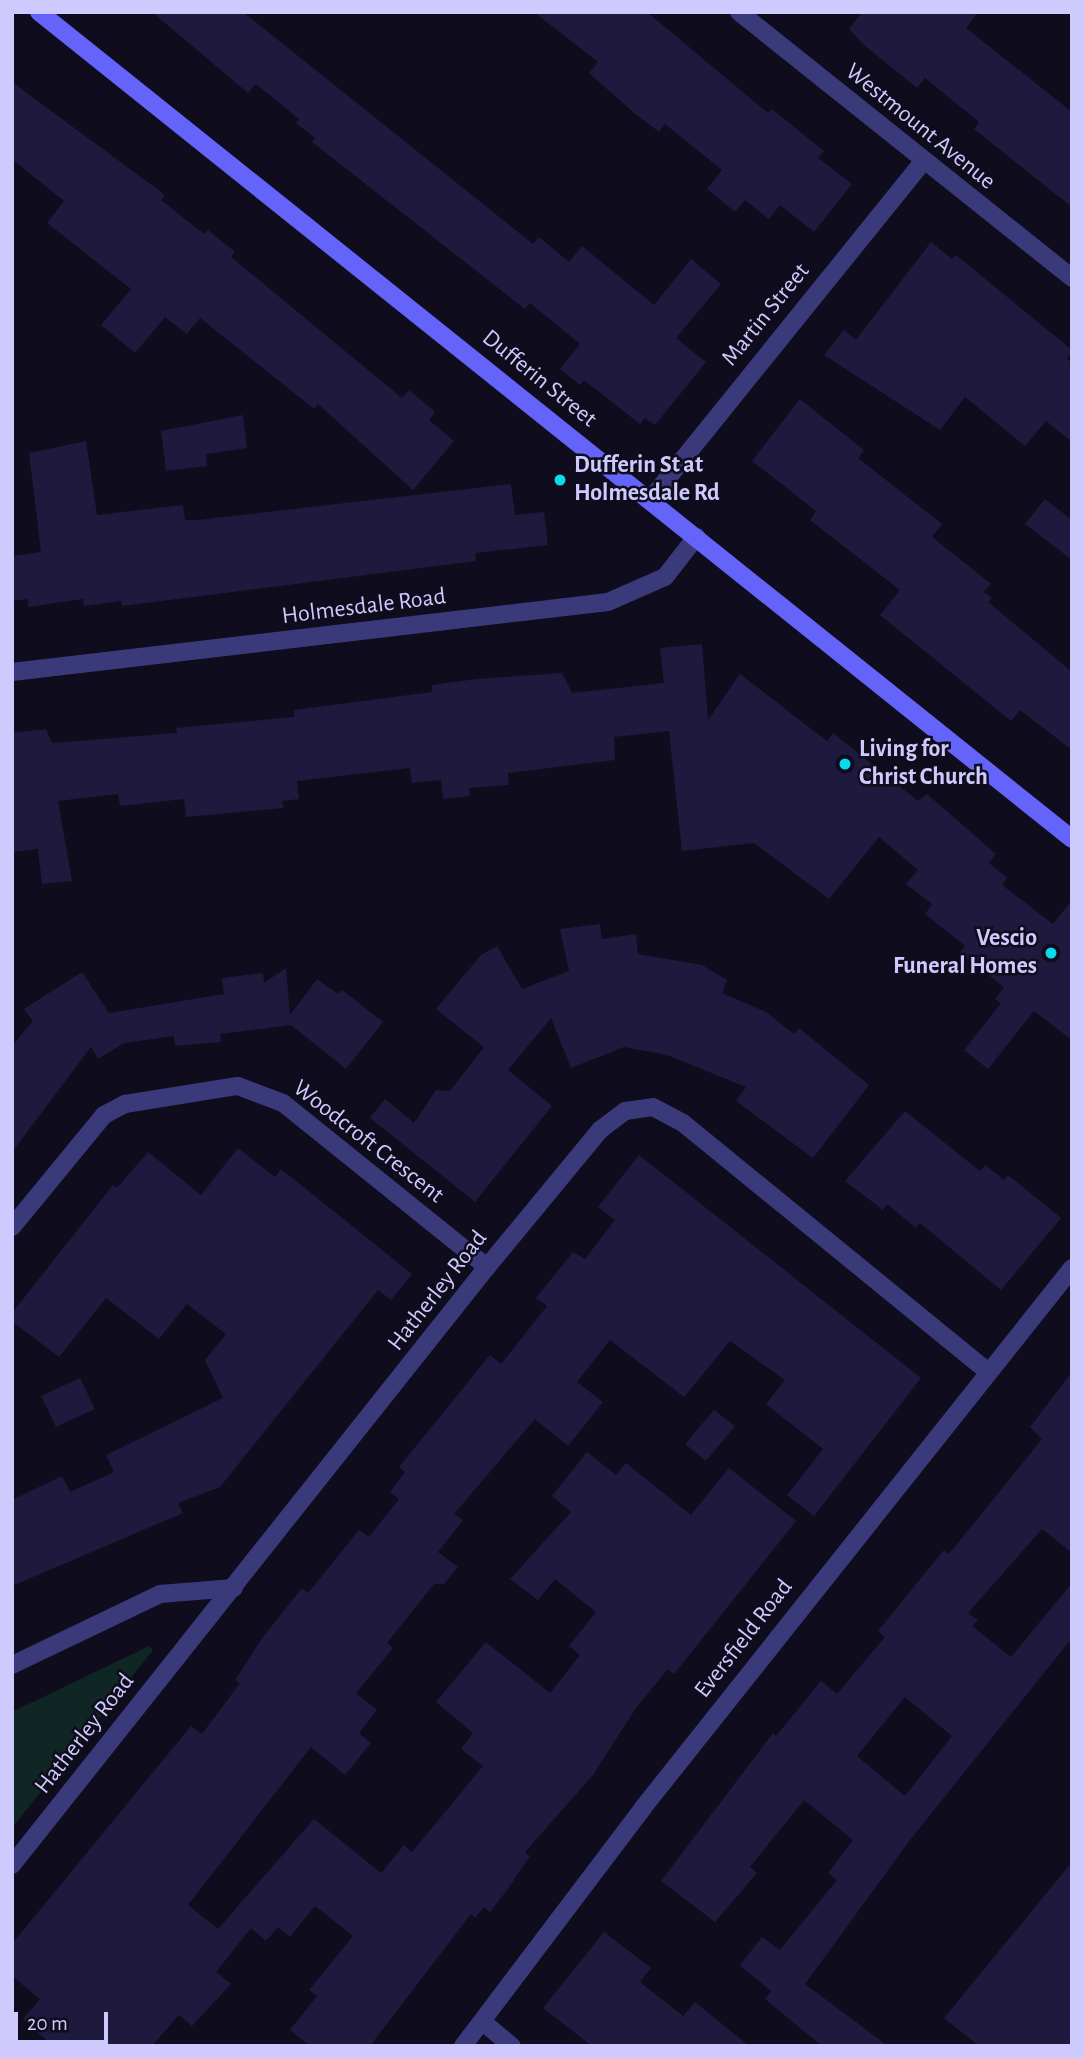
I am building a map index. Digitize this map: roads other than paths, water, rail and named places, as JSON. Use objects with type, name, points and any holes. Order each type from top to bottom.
[{"type":"main road","name":"Dufferin Street","points":[[39,12],[1072,839]]},
{"type":"street","name":"Westmount Avenue","points":[[739,12],[923,162],[1072,278]]},
{"type":"street","name":"Martin Street","points":[[650,500],[923,162]]},
{"type":"street","name":"Holmesdale Road","points":[[12,672],[608,602],[665,577],[696,537]]},
{"type":"street","name":"Woodcroft Crescent","points":[[12,1227],[112,1110],[238,1086],[284,1103],[487,1267]]},
{"type":"street","name":"Hatherley Road","points":[[12,1865],[487,1267],[600,1130],[625,1111],[653,1107],[683,1123],[987,1371]]},
{"type":"street","name":"Eversfield Road","points":[[463,2046],[642,1809],[987,1371],[1072,1268]]},
{"type":"street","points":[[12,1665],[160,1594],[234,1588]]},
{"type":"street","points":[[482,2022],[512,2046]]},
{"type":"place","name":"Dufferin St at Holmesdale Rd","points":[[560,480]]},
{"type":"place","name":"Living for Christ Church","points":[[845,764]]},
{"type":"place","name":"Vescio Funeral Homes","points":[[1051,953]]}]
